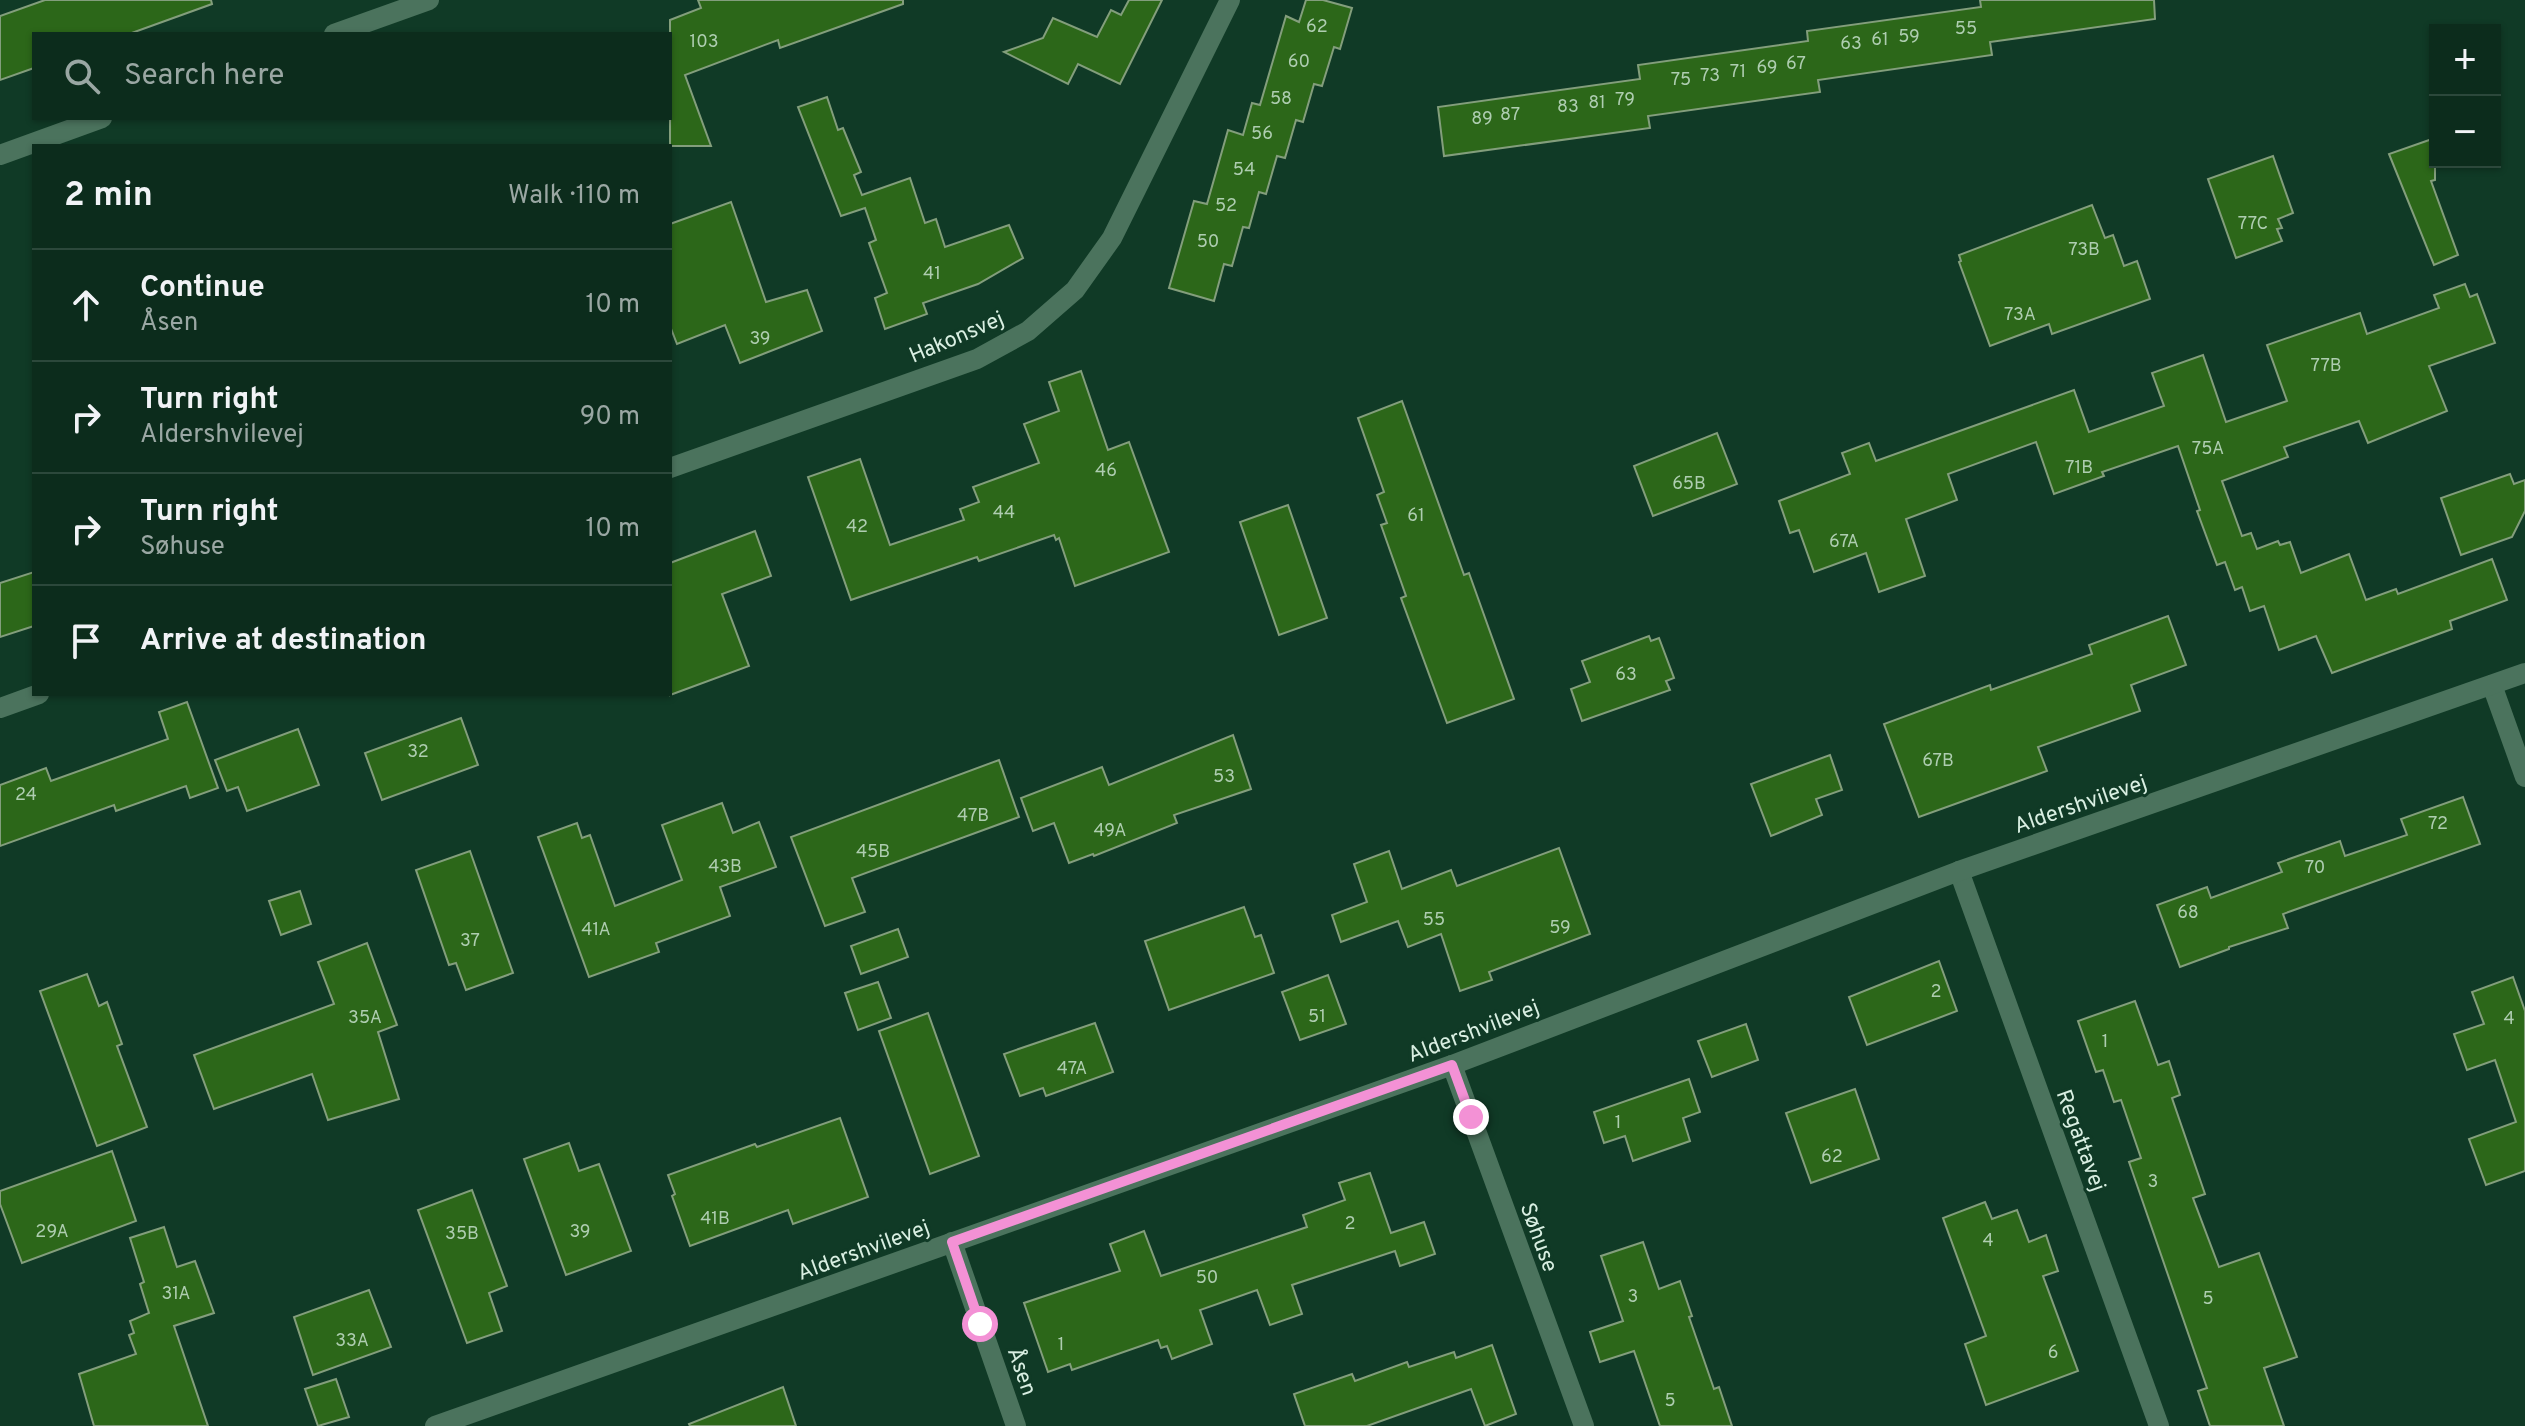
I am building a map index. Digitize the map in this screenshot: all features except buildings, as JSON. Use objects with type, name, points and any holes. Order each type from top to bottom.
[{"type":"street","points":[[340,32],[429,0]]},
{"type":"street","name":"Hakonsvej","points":[[672,467],[977,359],[1028,331],[1075,290],[1112,238],[1230,0]]},
{"type":"street","points":[[0,155],[96,120]]},
{"type":"street","name":"Aldershvilevej","points":[[435,1426],[1452,1065],[1959,871],[2525,673]]},
{"type":"street","points":[[2492,685],[2525,777]]},
{"type":"street","points":[[0,708],[33,696]]},
{"type":"street","name":"Regattavej","points":[[1959,871],[2159,1426]]},
{"type":"street","name":"Søhuse","points":[[1452,1065],[1584,1426]]},
{"type":"street","name":"Åsen","points":[[952,1242],[1016,1426]]},
{"type":"route","points":[[980,1324],[952,1242],[1452,1065],[1471,1117]]}]
